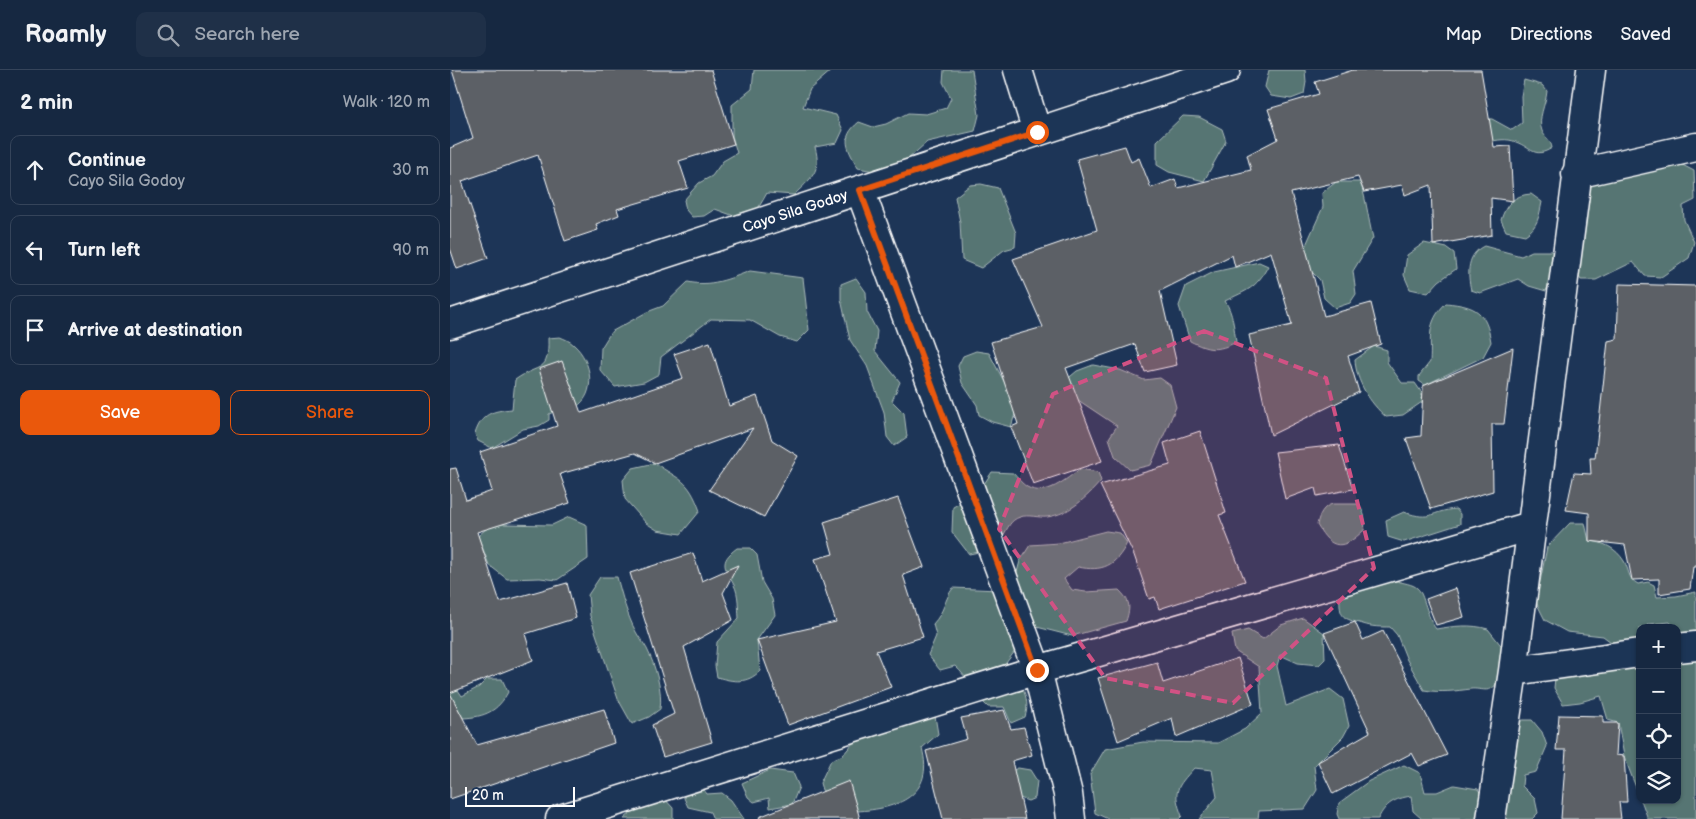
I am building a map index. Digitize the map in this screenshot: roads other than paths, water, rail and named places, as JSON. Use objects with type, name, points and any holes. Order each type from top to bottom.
[{"type":"street","points":[[1018,70],[1037,132]]},
{"type":"street","name":"Cayo Sila Godoy","points":[[450,322],[1226,70]]},
{"type":"street","points":[[1491,819],[1514,671],[1576,174],[1591,70]]},
{"type":"street","points":[[1576,174],[1696,147]]},
{"type":"street","points":[[860,190],[1037,670],[1068,794],[1071,819]]},
{"type":"street","points":[[560,819],[1037,670],[1531,526]]},
{"type":"street","points":[[1681,648],[1696,646]]},
{"type":"street","points":[[1514,671],[1636,654]]}]
